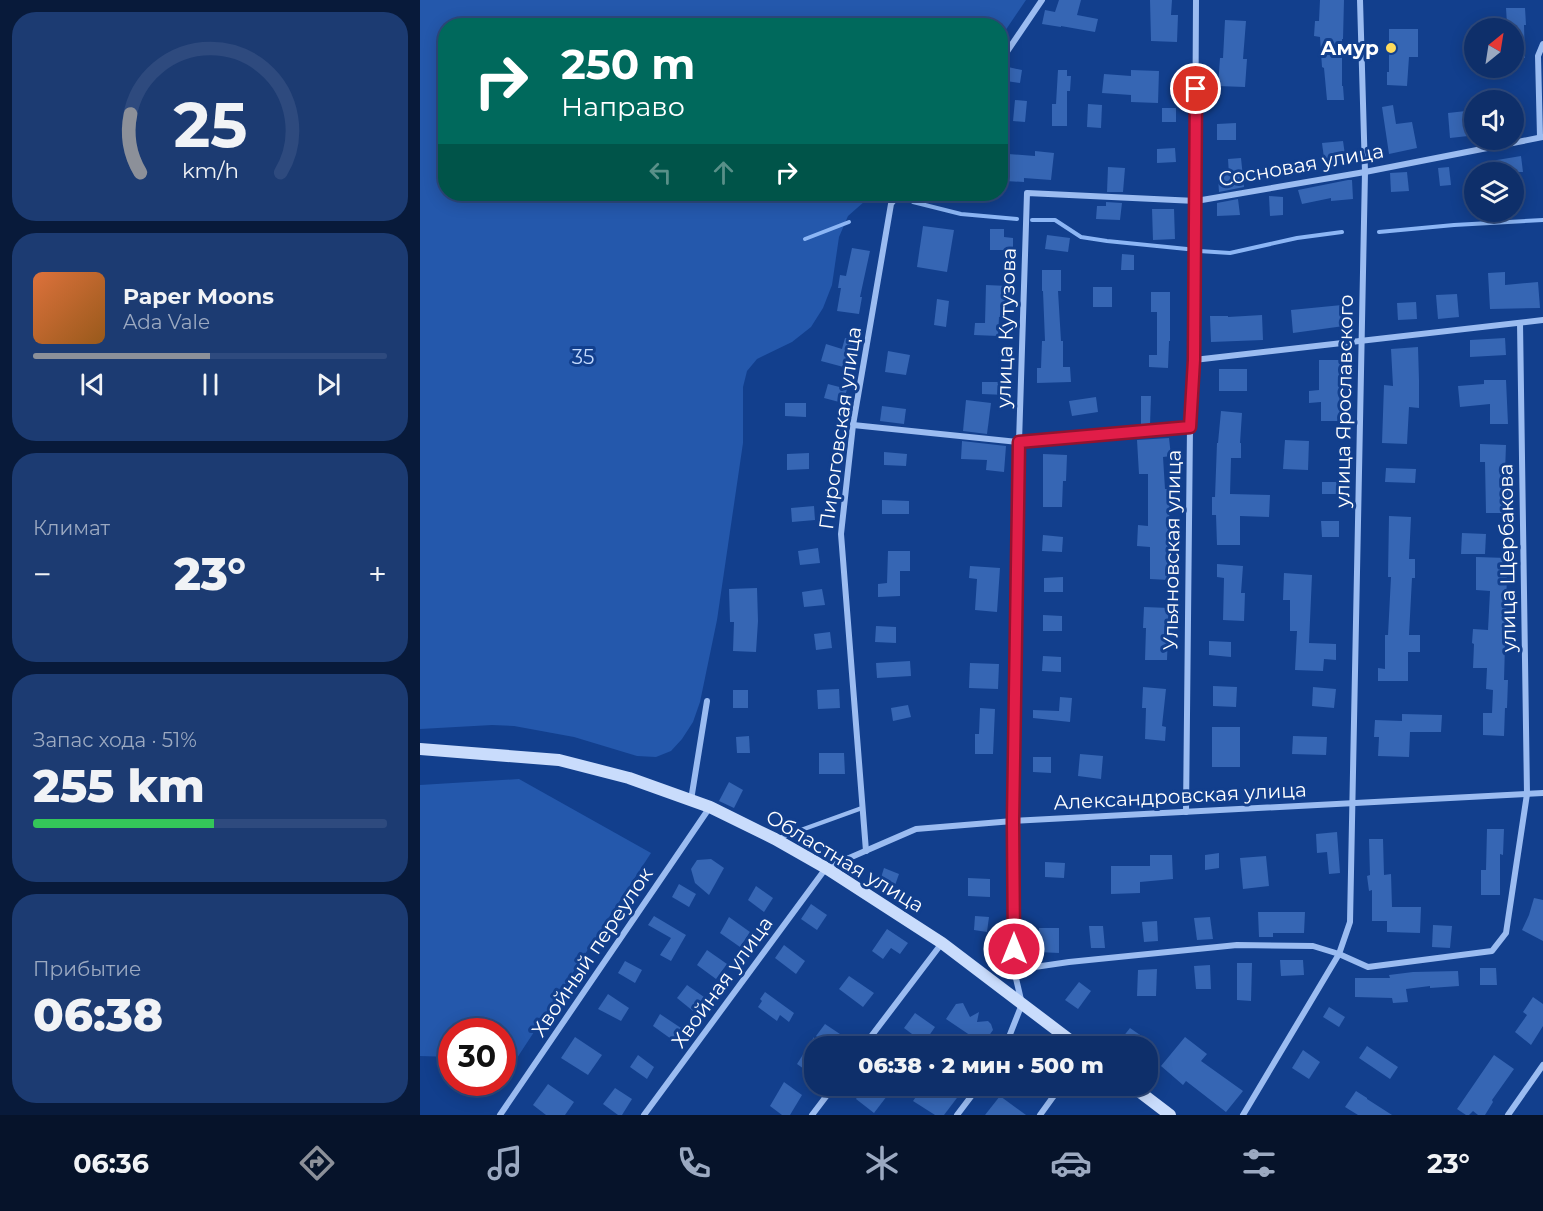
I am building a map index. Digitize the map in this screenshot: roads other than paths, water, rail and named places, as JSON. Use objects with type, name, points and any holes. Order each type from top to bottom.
[{"type":"main road","name":"Областная улица","points":[[420,749],[559,760],[629,778],[710,807],[775,839],[826,868],[942,943],[1064,1036]]},
{"type":"main road","points":[[1145,1096],[1170,1115]]},
{"type":"street","points":[[1008,50],[1042,0]]},
{"type":"street","name":"Ульяновская улица","points":[[1186,812],[1190,427],[1194,360],[1196,201],[1196,0]]},
{"type":"street","name":"улица Ярославского","points":[[1243,1115],[1339,954],[1350,922],[1365,172],[1360,0]]},
{"type":"street","points":[[1541,137],[1538,56],[1543,44]]},
{"type":"street","name":"Сосновая улица","points":[[1027,193],[1196,201],[1365,172],[1541,137]]},
{"type":"street","name":"улица Кутузова","points":[[1022,1004],[1014,970],[1013,822],[1019,442],[1027,193]]},
{"type":"street","name":"Пироговская улица","points":[[866,851],[841,534],[853,425],[891,204],[893,201]]},
{"type":"street","points":[[1194,360],[1543,320]]},
{"type":"street","name":"улица Щербакова","points":[[1014,970],[1069,962],[1237,945],[1313,946],[1339,954],[1368,967],[1492,951],[1506,933],[1527,794],[1520,323]]},
{"type":"street","points":[[853,425],[1019,442],[1190,427]]},
{"type":"street","points":[[691,800],[707,701]]},
{"type":"street","name":"Александровская улица","points":[[826,868],[916,829],[1543,793]]},
{"type":"street","name":"Хвойный переулок","points":[[500,1115],[710,807]]},
{"type":"street","name":"Хвойная улица","points":[[644,1115],[826,868]]},
{"type":"street","points":[[871,1036],[942,943]]},
{"type":"street","points":[[1009,1036],[1022,1004]]},
{"type":"street","points":[[1508,1115],[1543,1065]]},
{"type":"street","points":[[812,1115],[826,1096]]},
{"type":"street","points":[[957,1115],[971,1096]]},
{"type":"street","points":[[1041,1115],[1054,1096]]},
{"type":"lane","points":[[775,839],[861,808]]},
{"type":"waterway","points":[[913,202],[961,214],[1017,219]]},
{"type":"waterway","points":[[1032,220],[1055,220],[1081,237],[1187,249]]},
{"type":"waterway","points":[[1379,232],[1543,220]]},
{"type":"waterway","points":[[805,239],[849,222]]},
{"type":"waterway","points":[[1199,251],[1230,253],[1297,238],[1342,232]]},
{"type":"place","name":"Амур","points":[[1391,48]]},
{"type":"park label","name":"35","points":[[583,357]]}]
